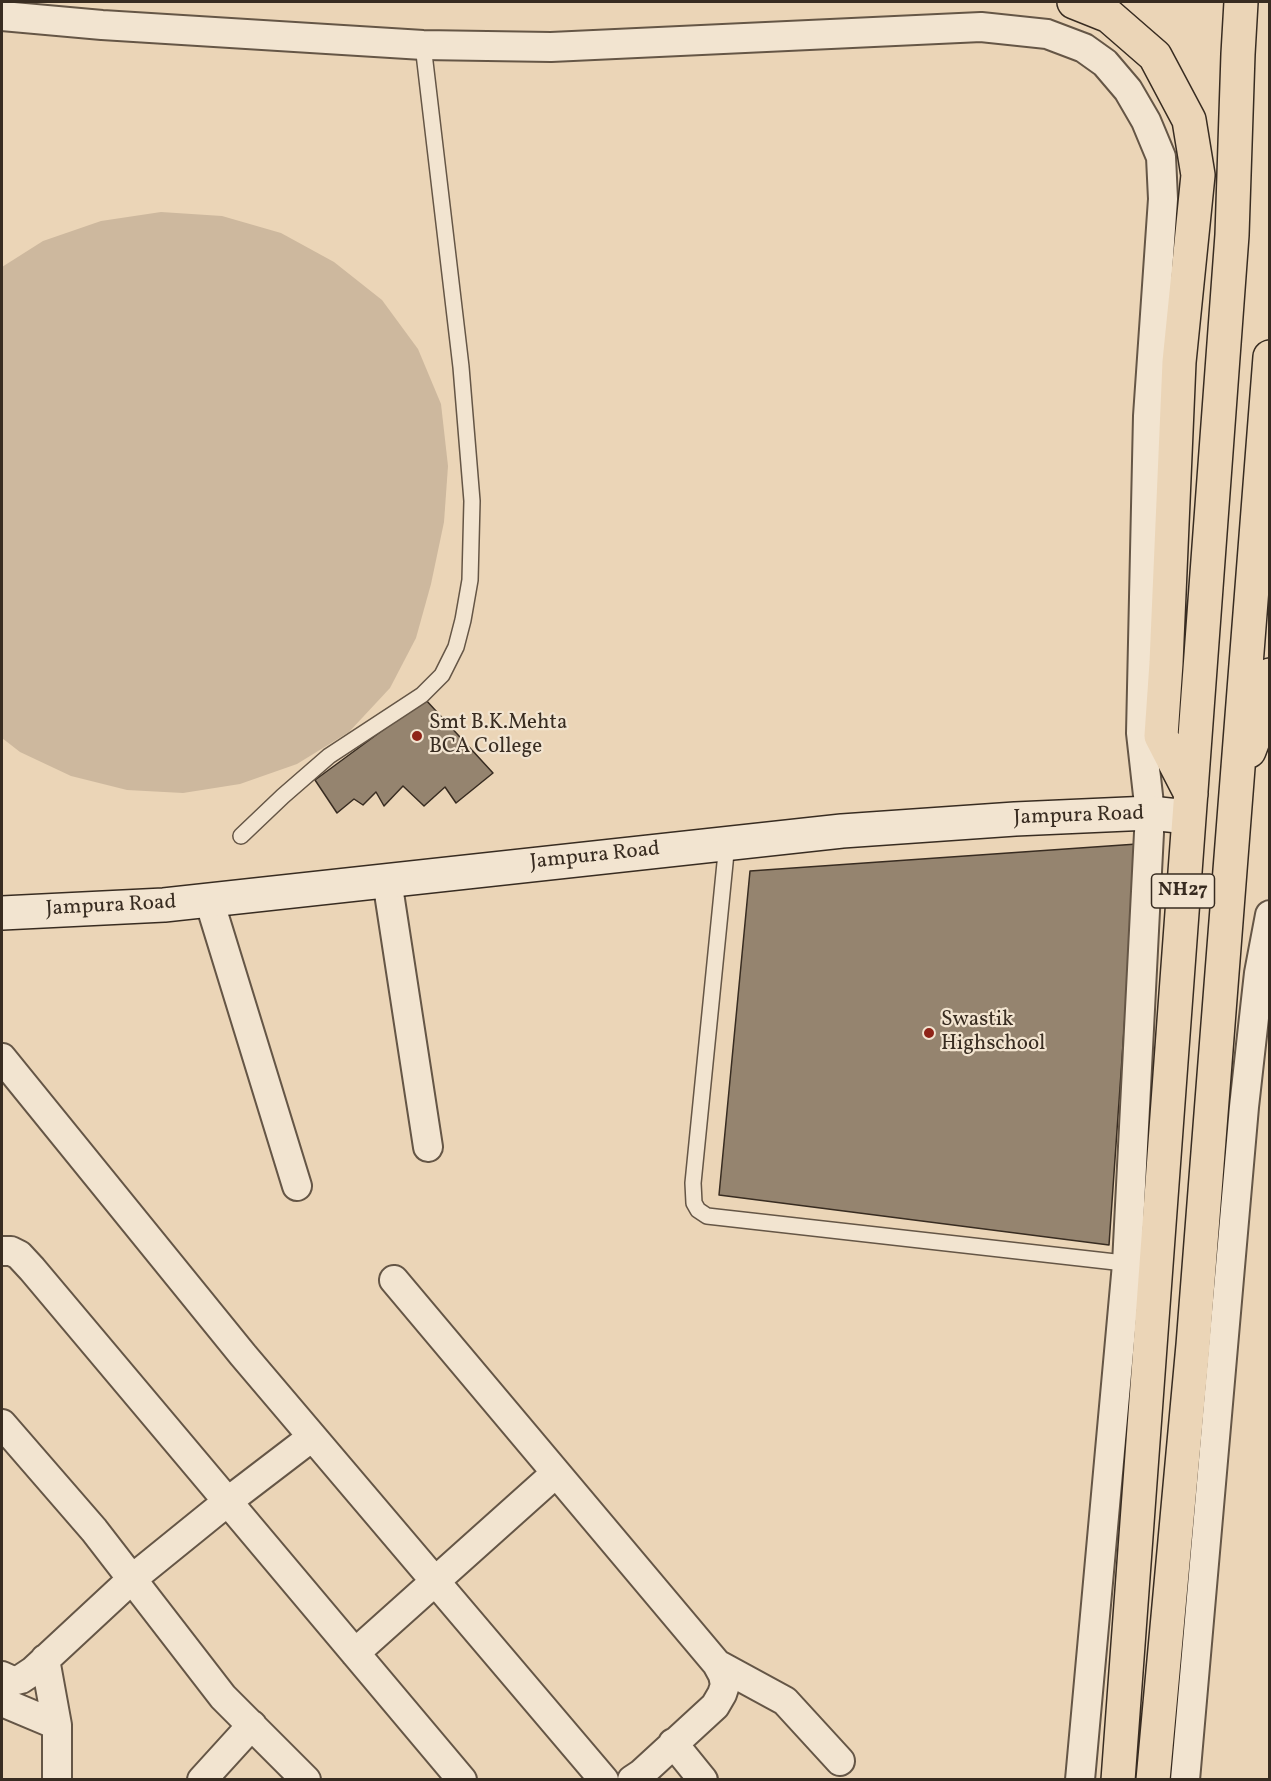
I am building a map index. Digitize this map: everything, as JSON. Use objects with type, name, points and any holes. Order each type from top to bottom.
[{"type":"highway","points":[[1074,2],[1109,15],[1155,56],[1189,120],[1198,176],[1179,362],[1161,736],[1190,806]]},
{"type":"highway","name":"NH27","points":[[1118,1779],[1142,1265],[1190,806],[1232,235],[1241,2]]},
{"type":"highway","name":"NH27","points":[[1153,1779],[1193,1345],[1269,357]]},
{"type":"highway","points":[[1236,783],[1266,706],[1269,675]]},
{"type":"street","points":[[2,16],[102,25],[423,45],[551,47],[981,27],[1047,34],[1084,48],[1106,63],[1128,90],[1146,121],[1161,157],[1163,199],[1148,416],[1141,733],[1149,813],[1142,1265],[1080,1779]]},
{"type":"street","name":"Jampura Road","points":[[2,913],[164,905],[842,831],[1149,813],[1190,806]]},
{"type":"street","points":[[387,880],[428,1147]]},
{"type":"street","points":[[209,900],[297,1186]]},
{"type":"street","points":[[1185,1779],[1256,1108],[1259,973],[1269,915]]},
{"type":"street","points":[[2,1058],[243,1355],[604,1779]]},
{"type":"street","points":[[2,1251],[11,1251],[19,1255],[462,1779]]},
{"type":"street","points":[[394,1280],[717,1664],[725,1684],[715,1706],[641,1774],[632,1779]]},
{"type":"street","points":[[2,1424],[94,1530],[223,1697],[306,1779]]},
{"type":"street","points":[[2,1676],[13,1681],[21,1679],[132,1579],[312,1437]]},
{"type":"street","points":[[355,1653],[556,1473]]},
{"type":"street","points":[[45,1659],[57,1725],[57,1779]]},
{"type":"street","points":[[717,1664],[785,1701],[840,1761]]},
{"type":"street","points":[[2,1702],[57,1725]]},
{"type":"street","points":[[202,1779],[252,1725]]},
{"type":"street","points":[[673,1743],[703,1779]]},
{"type":"lane","points":[[241,836],[329,756],[422,695],[442,675],[456,647],[463,620],[470,580],[472,501],[461,367],[423,45]]},
{"type":"lane","points":[[728,843],[693,1183],[694,1203],[698,1210],[707,1216],[1142,1265]]},
{"type":"shaded area","points":[[161,212],[222,216],[281,233],[334,262],[382,300],[418,349],[441,404],[448,466],[444,522],[431,584],[416,638],[390,688],[349,732],[297,764],[240,784],[183,793],[127,790],[71,776],[20,752],[2,738],[2,267],[43,241],[101,221]]},
{"type":"building","name":"Smt B.K.Mehta BCA College","points":[[425,699],[493,773],[456,803],[445,787],[424,806],[403,786],[384,806],[376,792],[363,805],[354,799],[337,813],[315,780]]},
{"type":"building","name":"Swastik Highschool","points":[[1137,844],[1109,1245],[719,1195],[750,871]]},
{"type":"place","name":"Smt B.K.Mehta BCA College","points":[[417,736]]},
{"type":"place","name":"Swastik Highschool","points":[[929,1033]]}]
